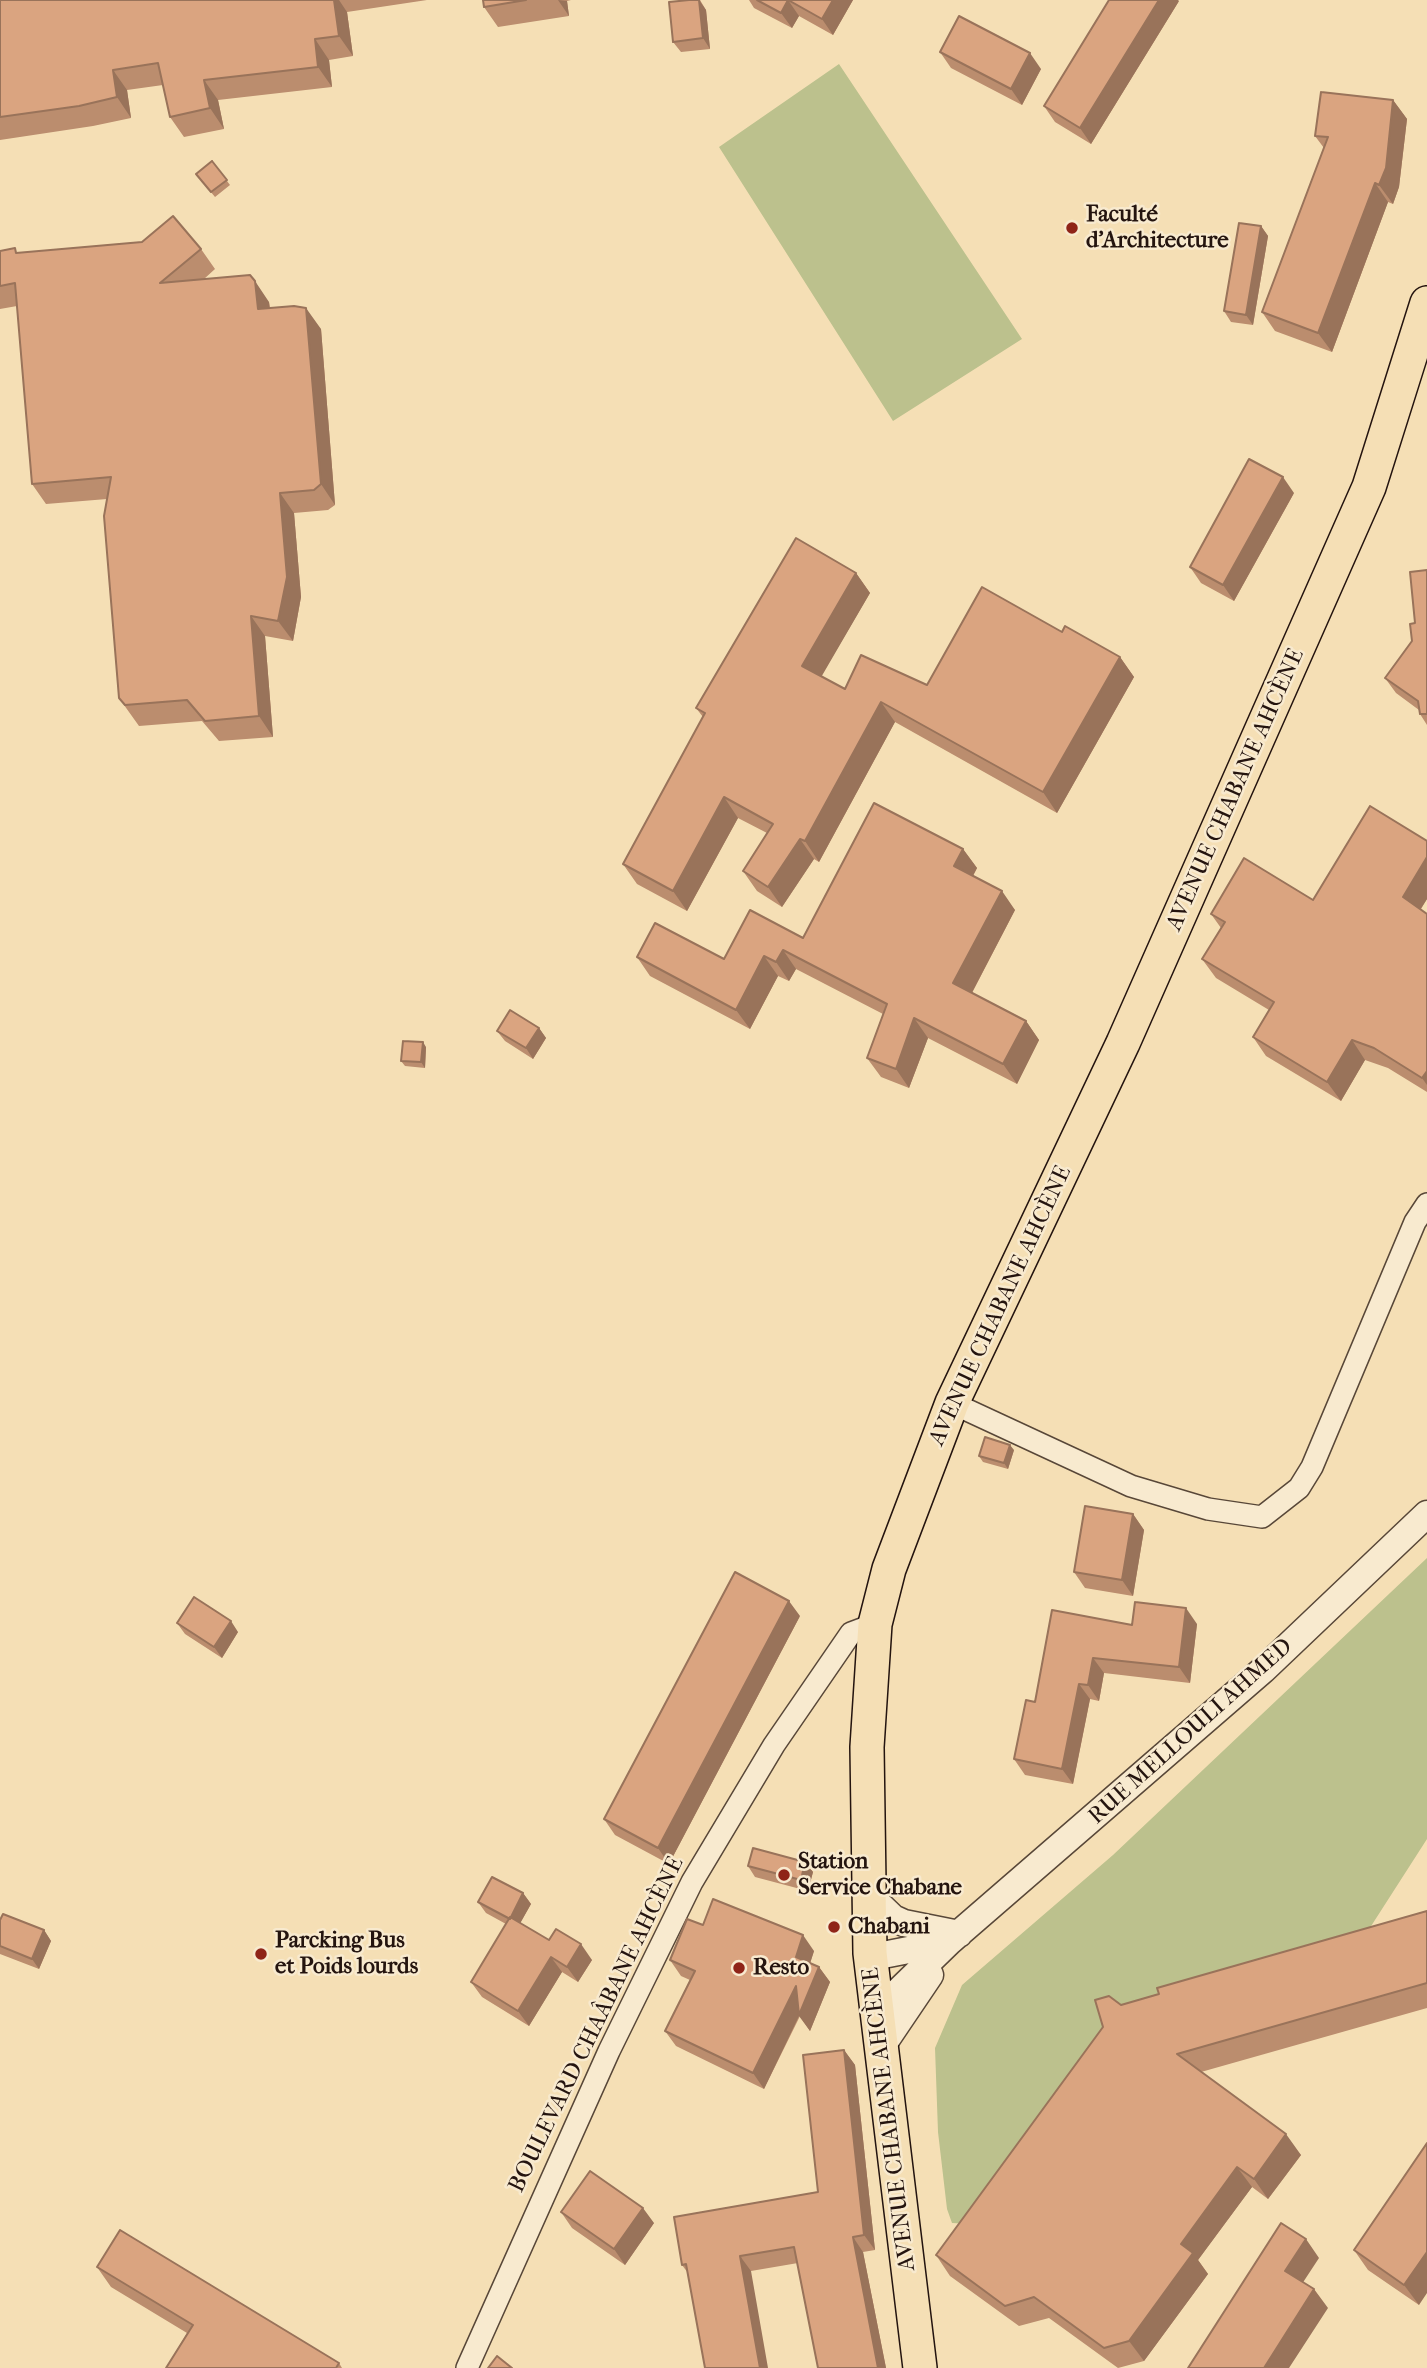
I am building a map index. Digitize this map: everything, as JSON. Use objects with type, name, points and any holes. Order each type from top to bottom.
[{"type":"main road","name":"AVENUE CHABANE AHCÈNE","points":[[920,2368],[870,1953],[867,1747],[875,1624],[889,1569],[952,1403],[1129,1031],[1369,487],[1427,303]]},
{"type":"street","points":[[952,1403],[1131,1486],[1208,1509],[1262,1517],[1299,1488],[1312,1467],[1415,1222],[1427,1204]]},
{"type":"street","name":"RUE MELLOULI AHMED","points":[[877,2012],[954,1938],[1263,1670],[1427,1514]]},
{"type":"street","name":"BOULEVARD CHAÂBANE AHCÈNE","points":[[467,2368],[609,2051],[692,1882],[774,1745],[851,1633],[875,1624]]},
{"type":"street","points":[[869,1895],[893,1918],[954,1938],[882,2046]]},
{"type":"street","name":"RUE MELLOULI AHMED","points":[[870,1953],[883,1955],[954,1938]]},
{"type":"green space","points":[[839,64],[1022,339],[893,421],[719,147]]},
{"type":"green space","points":[[1427,1558],[1427,1839],[1348,1962],[972,2224],[952,2223],[947,2209],[938,2132],[935,2048],[962,1985],[1113,1855]]},
{"type":"building","points":[[0,0],[334,0],[339,36],[315,39],[318,67],[204,80],[210,108],[170,117],[158,63],[113,70],[117,97],[79,106],[0,117]]},
{"type":"building","points":[[483,0],[526,0],[484,7]]},
{"type":"building","points":[[699,0],[703,38],[673,42],[669,2]]},
{"type":"building","points":[[757,0],[788,0],[781,13]]},
{"type":"building","points":[[788,0],[833,0],[822,19]]},
{"type":"building","points":[[1109,0],[1159,0],[1080,128],[1044,106]]},
{"type":"building","points":[[959,16],[1030,53],[1011,89],[940,52]]},
{"type":"building","points":[[1321,92],[1393,100],[1386,168],[1379,185],[1375,183],[1318,333],[1262,312],[1328,137],[1315,136]]},
{"type":"building","points":[[212,161],[227,180],[211,192],[196,174]]},
{"type":"building","points":[[173,216],[201,249],[160,283],[250,275],[255,281],[258,309],[294,306],[306,308],[321,484],[314,490],[280,493],[287,577],[278,621],[251,616],[259,716],[205,721],[187,700],[125,705],[119,698],[104,516],[111,477],[32,484],[15,283],[0,286],[0,251],[15,248],[16,253],[142,242]]},
{"type":"building","points":[[1239,223],[1261,226],[1246,315],[1224,311]]},
{"type":"building","points":[[1249,459],[1283,477],[1223,585],[1190,567]]},
{"type":"building","points":[[796,538],[856,573],[802,666],[845,689],[861,655],[927,685],[982,587],[1062,632],[1065,626],[1120,657],[1043,792],[881,702],[805,841],[800,839],[768,887],[743,871],[773,824],[724,797],[673,891],[623,864],[705,713],[696,708]]},
{"type":"building","points":[[1427,570],[1427,714],[1420,714],[1418,701],[1385,678],[1412,641],[1410,624],[1415,623],[1410,572]]},
{"type":"building","points":[[874,803],[963,849],[954,866],[1002,891],[953,983],[1026,1021],[1003,1064],[914,1018],[896,1069],[867,1058],[887,1004],[783,950],[776,962],[764,956],[736,1010],[637,957],[655,923],[724,959],[750,910],[803,938]]},
{"type":"building","points":[[1370,806],[1427,841],[1427,857],[1403,897],[1427,914],[1427,1071],[1422,1078],[1374,1048],[1352,1040],[1327,1082],[1253,1037],[1274,1002],[1202,959],[1225,922],[1211,914],[1244,858],[1313,900]]},
{"type":"building","points":[[510,1010],[539,1028],[526,1048],[497,1031]]},
{"type":"building","points":[[403,1041],[423,1042],[421,1062],[401,1061]]},
{"type":"building","points":[[985,1437],[1010,1445],[1004,1463],[979,1456]]},
{"type":"building","points":[[1085,1506],[1133,1514],[1122,1580],[1074,1572]]},
{"type":"building","points":[[735,1572],[789,1601],[658,1848],[604,1819]]},
{"type":"building","points":[[194,1597],[231,1621],[214,1647],[177,1623]]},
{"type":"building","points":[[1135,1602],[1186,1608],[1179,1667],[1093,1658],[1088,1685],[1079,1684],[1062,1769],[1014,1759],[1026,1700],[1035,1702],[1052,1610],[1132,1625]]},
{"type":"building","points":[[753,1848],[805,1862],[801,1880],[748,1866]]},
{"type":"building","points":[[492,1877],[523,1893],[510,1919],[478,1902]]},
{"type":"building","points":[[713,1899],[803,1935],[796,1957],[819,1967],[799,2015],[796,1986],[753,2073],[665,2031],[695,1971],[670,1960],[687,1919],[703,1925]]},
{"type":"building","points":[[1427,1911],[1427,1983],[1177,2054],[1286,2134],[1254,2179],[1237,2167],[1181,2244],[1193,2253],[1129,2341],[1104,2348],[1034,2297],[1005,2306],[936,2255],[1103,2027],[1095,2000],[1109,1996],[1121,2005],[1159,1994],[1157,1988]]},
{"type":"building","points":[[3,1914],[44,1930],[32,1959],[0,1946],[0,1920]]},
{"type":"building","points":[[510,1917],[549,1940],[556,1929],[581,1944],[567,1967],[551,1957],[518,2011],[471,1982]]},
{"type":"building","points":[[844,2050],[864,2235],[853,2237],[878,2368],[818,2368],[794,2247],[740,2256],[760,2368],[705,2368],[686,2264],[682,2265],[674,2217],[818,2192],[803,2055]]},
{"type":"building","points":[[1427,2143],[1427,2252],[1404,2285],[1354,2250]]},
{"type":"building","points":[[590,2171],[643,2208],[614,2249],[561,2212]]},
{"type":"building","points":[[1281,2223],[1306,2239],[1285,2271],[1314,2289],[1264,2368],[1188,2368]]},
{"type":"building","points":[[120,2230],[339,2363],[336,2368],[166,2368],[193,2325],[97,2267]]},
{"type":"building","points":[[497,2356],[512,2368],[488,2368]]},
{"type":"place","name":"Faculté d'Architecture","points":[[1072,228]]},
{"type":"place","name":"Station Service Chabane","points":[[784,1875]]},
{"type":"place","name":"Chabani","points":[[834,1927]]},
{"type":"place","name":"Parcking Bus et Poids lourds","points":[[261,1954]]},
{"type":"place","name":"Resto","points":[[739,1968]]}]
